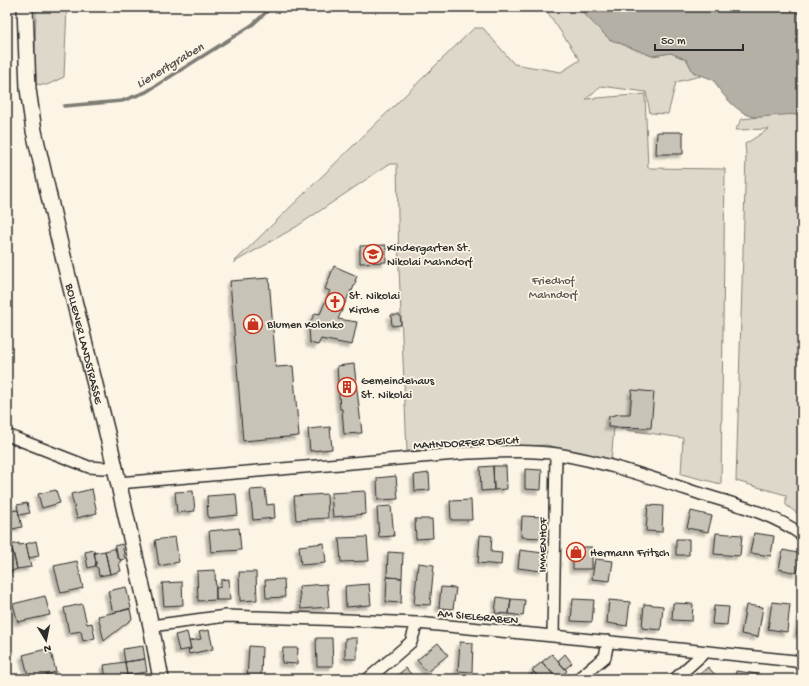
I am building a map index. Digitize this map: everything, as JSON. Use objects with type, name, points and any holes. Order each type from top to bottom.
[{"type":"street","name":"BOLLENER LANDSTRASSE","points":[[25,7],[28,90],[34,131],[59,240],[115,467],[151,626],[161,679]]},
{"type":"street","points":[[7,435],[89,467],[115,467]]},
{"type":"street","name":"MAHNDORFER DEICH","points":[[118,483],[468,453],[522,452],[556,454],[598,463],[742,507],[774,518],[802,535]]},
{"type":"street","name":"IMMENHOF","points":[[554,636],[556,454]]},
{"type":"street","name":"AM SIELGRABEN","points":[[151,626],[226,616],[417,623],[608,641],[795,661],[802,664]]},
{"type":"street","points":[[368,679],[411,642],[417,623]]},
{"type":"street","points":[[578,679],[605,656],[608,641]]},
{"type":"street","points":[[675,679],[705,652]]},
{"type":"green space","points":[[36,7],[67,7],[64,77],[47,85],[34,84]]},
{"type":"green space","name":"Friedhof Mahndorf","points":[[544,7],[577,7],[609,39],[652,56],[671,53],[687,60],[693,72],[701,76],[676,82],[668,114],[650,113],[646,92],[601,86],[586,99],[645,94],[648,168],[725,169],[721,484],[681,474],[683,438],[614,428],[611,462],[547,445],[407,451],[399,268],[397,164],[389,164],[296,227],[233,263],[474,28],[483,28],[514,64],[561,72],[580,60]]},
{"type":"green space","points":[[785,114],[802,115],[802,517],[786,505],[786,495],[736,481],[746,155],[745,144],[769,129],[735,130],[742,119]]},
{"type":"shaded area","points":[[577,7],[802,7],[802,115],[758,117],[745,114],[726,98],[714,80],[693,72],[687,60],[671,53],[652,56],[609,39]]},
{"type":"building","points":[[657,132],[683,132],[683,154],[656,154]]},
{"type":"building","name":"Kindergarten St. Nikolai Mahndorf","points":[[386,245],[386,262],[360,263],[360,246]]},
{"type":"building","name":"St. Nikolai Kirche","points":[[334,266],[357,276],[352,291],[351,290],[338,319],[357,322],[352,345],[321,339],[318,345],[310,343],[309,325],[315,313],[320,314],[330,291],[325,289]]},
{"type":"building","name":"Blumen Kolonko","points":[[269,278],[276,367],[293,366],[299,436],[243,441],[230,281]]},
{"type":"building","points":[[391,315],[400,315],[401,325],[392,326]]},
{"type":"building","name":"Gemeindehaus St. Nikolai","points":[[354,364],[362,433],[344,434],[342,409],[340,409],[337,366]]},
{"type":"building","points":[[632,390],[654,392],[651,428],[608,427],[609,416],[630,414]]},
{"type":"building","points":[[330,427],[332,449],[310,451],[308,429]]},
{"type":"building","points":[[493,466],[506,466],[507,489],[494,490]]},
{"type":"building","points":[[493,466],[494,490],[481,491],[480,467]]},
{"type":"building","points":[[525,469],[542,470],[541,490],[525,489]]},
{"type":"building","points":[[429,473],[430,490],[415,491],[414,475]]},
{"type":"building","points":[[396,476],[398,499],[378,500],[377,478]]},
{"type":"building","points":[[92,489],[97,513],[77,518],[71,494]]},
{"type":"building","points":[[265,489],[267,505],[274,504],[275,518],[253,520],[250,490]]},
{"type":"building","points":[[56,490],[60,503],[42,508],[38,494]]},
{"type":"building","points":[[193,491],[195,511],[177,513],[175,492]]},
{"type":"building","points":[[365,491],[366,514],[333,517],[331,493]]},
{"type":"building","points":[[236,494],[238,515],[208,518],[207,496]]},
{"type":"building","points":[[327,494],[328,518],[296,520],[294,496]]},
{"type":"building","points":[[471,500],[472,520],[451,520],[450,501]]},
{"type":"building","points":[[27,503],[30,513],[19,515],[17,505]]},
{"type":"building","points":[[648,505],[663,506],[662,532],[646,531]]},
{"type":"building","points":[[391,506],[394,536],[379,537],[377,507]]},
{"type":"building","points":[[18,510],[22,527],[8,530],[7,511]]},
{"type":"building","points":[[691,511],[712,516],[708,532],[687,528]]},
{"type":"building","points":[[522,516],[543,517],[542,538],[521,537]]},
{"type":"building","points":[[415,519],[432,519],[433,538],[416,539]]},
{"type":"building","points":[[239,528],[241,550],[211,552],[209,531]]},
{"type":"building","points":[[716,533],[742,535],[740,556],[714,554]]},
{"type":"building","points":[[754,533],[774,536],[771,556],[750,553]]},
{"type":"building","points":[[480,535],[492,536],[491,552],[502,553],[501,565],[478,563]]},
{"type":"building","points":[[175,537],[179,562],[159,566],[155,540]]},
{"type":"building","points":[[367,537],[369,561],[341,562],[339,538]]},
{"type":"building","points":[[676,539],[689,539],[689,555],[676,555]]},
{"type":"building","points":[[36,541],[39,556],[29,558],[26,544]]},
{"type":"building","points":[[19,543],[19,545],[26,544],[31,567],[17,569],[11,545]]},
{"type":"building","points":[[324,543],[326,563],[301,565],[299,546]]},
{"type":"building","points":[[122,544],[125,559],[121,560],[118,558],[114,546]]},
{"type":"building","points":[[573,547],[592,547],[592,569],[573,569]]},
{"type":"building","points":[[116,548],[118,558],[121,560],[119,563],[121,571],[110,574],[105,551]]},
{"type":"building","points":[[94,550],[95,566],[88,568],[85,552]]},
{"type":"building","points":[[520,550],[543,553],[541,571],[518,568]]},
{"type":"building","points":[[783,550],[802,554],[797,573],[779,569]]},
{"type":"building","points":[[13,551],[17,569],[7,573],[7,553]]},
{"type":"building","points":[[105,551],[110,574],[99,576],[98,568],[95,566],[96,563],[94,553]]},
{"type":"building","points":[[388,552],[403,553],[402,578],[387,577]]},
{"type":"building","points":[[595,559],[613,561],[610,581],[592,579]]},
{"type":"building","points":[[77,561],[83,588],[61,593],[54,566]]},
{"type":"building","points":[[418,563],[434,565],[430,605],[414,604]]},
{"type":"building","points":[[215,570],[216,600],[198,601],[197,571]]},
{"type":"building","points":[[239,572],[256,572],[257,600],[240,601]]},
{"type":"building","points":[[387,577],[402,578],[401,603],[386,602]]},
{"type":"building","points":[[229,579],[230,600],[216,600],[216,588],[221,587],[221,580]]},
{"type":"building","points":[[284,579],[285,597],[266,598],[265,580]]},
{"type":"building","points":[[182,582],[183,605],[164,606],[162,583]]},
{"type":"building","points":[[327,584],[329,607],[301,609],[299,586]]},
{"type":"building","points":[[369,584],[371,605],[346,607],[345,586]]},
{"type":"building","points":[[126,587],[131,608],[113,613],[108,591]]},
{"type":"building","points":[[441,587],[456,588],[453,609],[439,608]]},
{"type":"building","points":[[45,596],[50,615],[18,622],[13,604]]},
{"type":"building","points":[[497,597],[511,599],[509,614],[495,613]]},
{"type":"building","points":[[511,599],[525,600],[523,616],[509,614]]},
{"type":"building","points":[[573,599],[594,600],[592,622],[571,621]]},
{"type":"building","points":[[609,600],[630,602],[627,626],[607,623]]},
{"type":"building","points":[[772,602],[790,604],[787,632],[768,629]]},
{"type":"building","points":[[673,603],[693,604],[692,621],[672,620]]},
{"type":"building","points":[[82,604],[87,624],[92,623],[95,638],[83,641],[81,631],[69,633],[64,608]]},
{"type":"building","points":[[644,604],[663,606],[661,630],[642,628]]},
{"type":"building","points":[[746,605],[763,607],[758,637],[741,634]]},
{"type":"building","points":[[714,606],[729,607],[727,625],[712,624]]},
{"type":"building","points":[[130,609],[132,619],[104,641],[98,616]]},
{"type":"building","points":[[802,614],[802,635],[797,634]]},
{"type":"building","points":[[209,630],[213,649],[189,654],[188,649],[191,649],[189,641],[201,639],[199,632]]},
{"type":"building","points":[[187,632],[191,649],[179,651],[175,635]]},
{"type":"building","points":[[316,638],[332,638],[333,666],[317,666]]},
{"type":"building","points":[[345,638],[357,638],[357,659],[345,659]]},
{"type":"building","points":[[460,642],[473,643],[472,672],[458,671]]},
{"type":"building","points":[[438,643],[448,655],[427,672],[417,660]]},
{"type":"building","points":[[143,646],[145,659],[125,662],[123,649]]},
{"type":"building","points":[[249,646],[262,647],[261,679],[247,679]]},
{"type":"building","points":[[50,648],[56,672],[29,679],[23,655]]},
{"type":"building","points":[[283,648],[298,648],[297,664],[282,663]]},
{"type":"building","points":[[552,654],[567,671],[558,679],[542,662]]},
{"type":"building","points":[[565,654],[572,663],[565,669],[558,661]]},
{"type":"building","points":[[145,659],[147,672],[127,675],[125,662]]},
{"type":"building","points":[[125,662],[127,675],[118,676],[119,679],[106,679],[104,665]]},
{"type":"building","points":[[542,662],[557,679],[540,679],[532,670]]},
{"type":"building","points":[[708,667],[719,679],[699,679],[697,677]]},
{"type":"building","points":[[406,668],[415,679],[393,679]]},
{"type":"building","points":[[736,671],[758,674],[758,679],[735,679]]},
{"type":"building","points":[[534,672],[540,679],[531,679],[529,677]]},
{"type":"waterway","name":"Lienertgraben","points":[[64,106],[122,101],[146,92],[252,25],[272,7]]},
{"type":"place","name":"Kindergarten St. Nikolai Mahndorf","points":[[373,254]]},
{"type":"place","name":"St. Nikolai Kirche","points":[[335,302]]},
{"type":"place","name":"Blumen Kolonko","points":[[253,324]]},
{"type":"place","name":"Gemeindehaus St. Nikolai","points":[[347,387]]},
{"type":"place","name":"Hermann Fritsch","points":[[576,552]]}]
